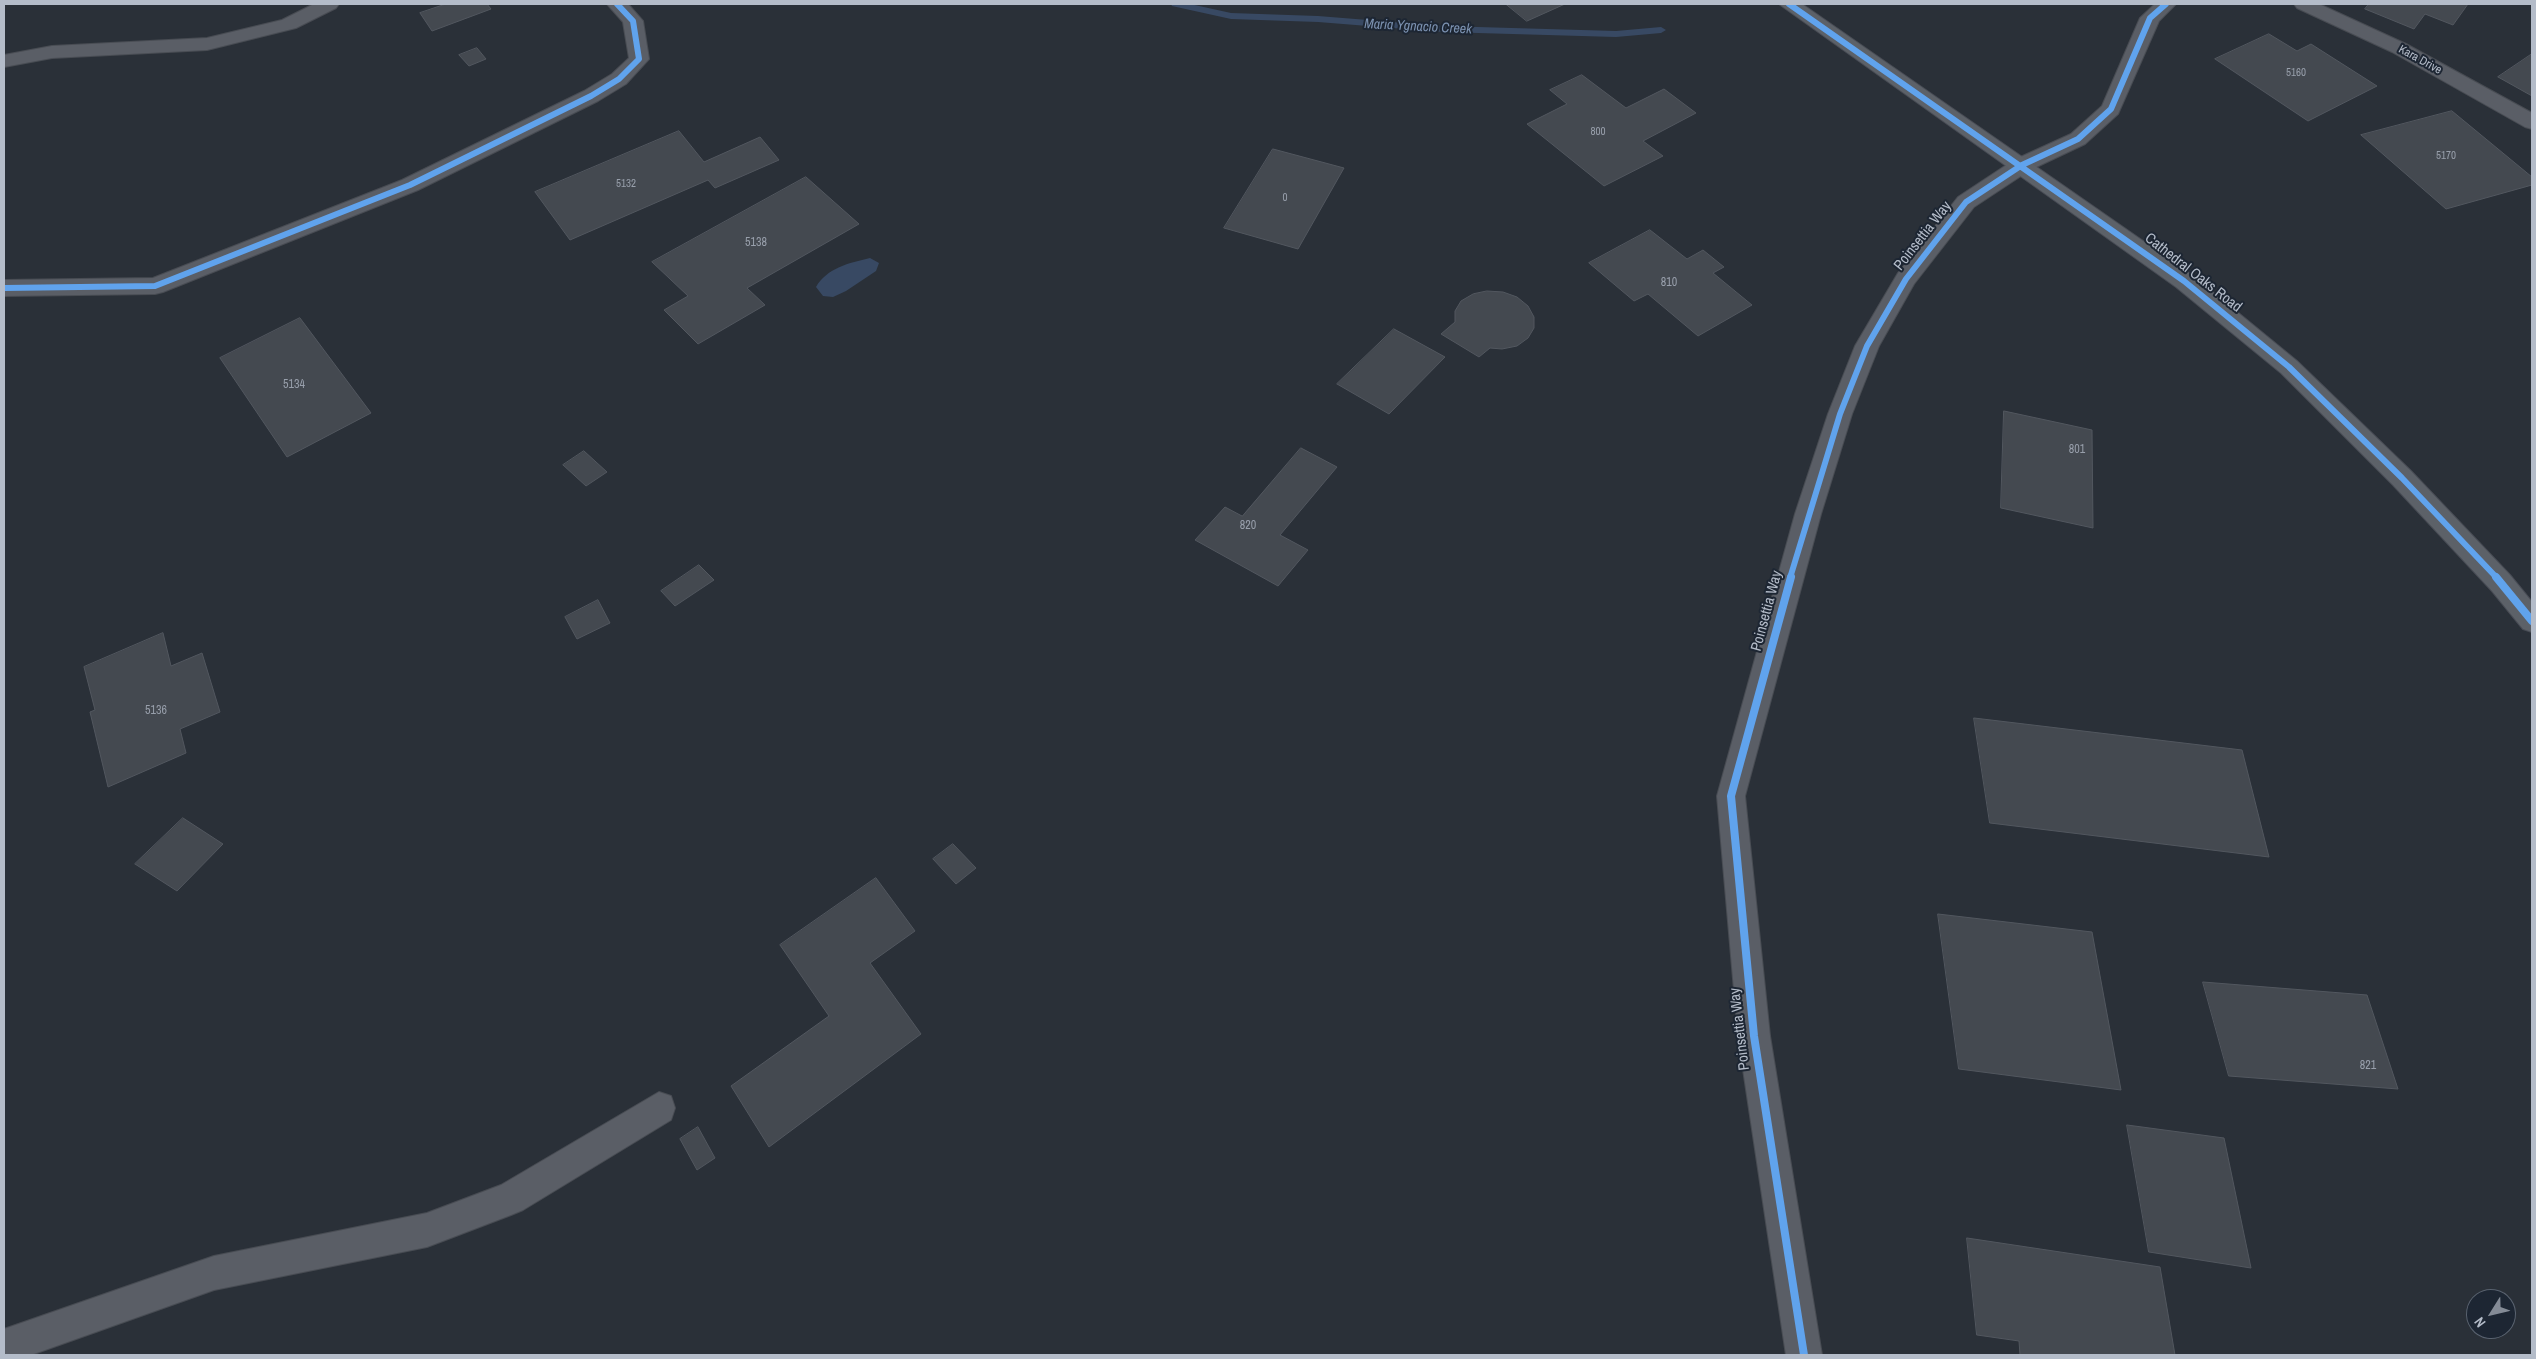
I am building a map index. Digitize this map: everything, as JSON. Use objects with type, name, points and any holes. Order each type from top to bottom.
[{"type":"main road","name":"Cathedral Oaks Road","points":[[1789,4],[2022,165],[2184,281],[2289,367],[2402,478],[2501,583],[2532,621]]},
{"type":"street","points":[[4,61],[52,52],[207,44],[289,24],[329,4]]},
{"type":"street","points":[[4,288],[155,286],[410,184],[591,96],[619,78],[639,59],[633,21],[617,4]]},
{"type":"street","name":"Poinsettia Way","points":[[1804,1355],[1754,1036],[1732,796],[1808,514],[1840,414],[1867,346],[1906,279],[1966,202],[2022,165],[2078,139],[2111,109],[2150,18],[2166,4]]},
{"type":"street","name":"Kara Drive","points":[[2304,4],[2399,48],[2532,122]]},
{"type":"street","points":[[4,1347],[214,1273],[427,1230],[511,1198],[659,1108]]},
{"type":"water","points":[[870,258],[879,263],[876,271],[846,291],[833,297],[823,296],[816,287],[826,275],[839,267]]},
{"type":"building","points":[[446,4],[487,4],[491,9],[432,31],[420,13]]},
{"type":"building","points":[[1506,4],[1565,4],[1527,21]]},
{"type":"building","points":[[2369,4],[2468,4],[2453,25],[2425,14],[2414,29],[2365,9]]},
{"type":"building","points":[[2269,34],[2297,51],[2311,44],[2377,86],[2308,121],[2215,59]]},
{"type":"building","points":[[477,48],[486,59],[469,66],[459,55]]},
{"type":"building","points":[[2532,54],[2532,96],[2498,77]]},
{"type":"building","points":[[1582,75],[1626,108],[1664,89],[1696,113],[1643,141],[1663,156],[1604,186],[1527,124],[1567,104],[1550,90]]},
{"type":"building","points":[[2452,111],[2532,177],[2532,185],[2446,209],[2361,135]]},
{"type":"building","points":[[679,131],[704,162],[760,137],[779,160],[715,188],[708,180],[570,240],[535,192]]},
{"type":"building","points":[[1273,149],[1344,168],[1298,249],[1224,228]]},
{"type":"building","points":[[806,177],[859,224],[747,288],[765,305],[698,344],[664,310],[688,296],[652,262]]},
{"type":"building","points":[[1650,230],[1687,259],[1703,250],[1724,267],[1713,273],[1752,305],[1698,336],[1648,294],[1634,301],[1589,263]]},
{"type":"building","points":[[1487,291],[1503,292],[1517,297],[1528,306],[1534,317],[1534,328],[1528,338],[1517,346],[1502,349],[1490,348],[1479,357],[1441,334],[1455,322],[1455,311],[1461,301],[1473,294]]},
{"type":"building","points":[[300,318],[371,413],[287,457],[220,358]]},
{"type":"building","points":[[1394,329],[1445,357],[1389,414],[1337,384]]},
{"type":"building","points":[[2004,411],[2092,430],[2093,528],[2001,508]]},
{"type":"building","points":[[1301,448],[1337,467],[1280,535],[1308,550],[1278,586],[1195,540],[1225,507],[1242,516]]},
{"type":"building","points":[[584,451],[607,472],[586,486],[563,465]]},
{"type":"building","points":[[699,565],[714,580],[675,606],[661,591]]},
{"type":"building","points":[[598,600],[610,623],[577,639],[565,617]]},
{"type":"building","points":[[163,633],[171,666],[202,653],[220,712],[180,729],[186,753],[108,787],[90,712],[95,710],[84,667]]},
{"type":"building","points":[[1974,718],[2242,750],[2269,857],[1990,823]]},
{"type":"building","points":[[183,818],[223,844],[177,891],[135,864]]},
{"type":"building","points":[[953,844],[976,868],[956,884],[933,859]]},
{"type":"building","points":[[876,878],[915,931],[870,963],[921,1034],[769,1147],[731,1086],[829,1016],[780,945]]},
{"type":"building","points":[[1938,914],[2092,932],[2121,1090],[1959,1069]]},
{"type":"building","points":[[2203,982],[2367,995],[2398,1089],[2229,1076]]},
{"type":"building","points":[[2127,1125],[2224,1138],[2251,1268],[2149,1252]]},
{"type":"building","points":[[698,1127],[715,1158],[697,1170],[680,1139]]},
{"type":"building","points":[[1967,1238],[2160,1267],[2175,1355],[2020,1355],[2019,1341],[1977,1335]]},
{"type":"waterway","name":"Maria Ygnacio Creek","points":[[1176,4],[1231,16],[1318,19],[1443,29],[1535,30],[1616,34],[1661,30]]},
{"type":"cycle path","points":[[4,288],[155,286],[410,185],[591,96],[619,79],[639,59],[633,21],[617,4]]},
{"type":"cycle path","points":[[1789,4],[2184,281],[2289,367],[2402,478],[2501,583],[2532,621]]},
{"type":"cycle path","points":[[1804,1355],[1754,1036],[1731,796],[1808,514],[1840,414],[1867,346],[1906,279],[1966,202],[2022,165],[2078,139],[2111,109],[2150,18],[2166,4]]}]
